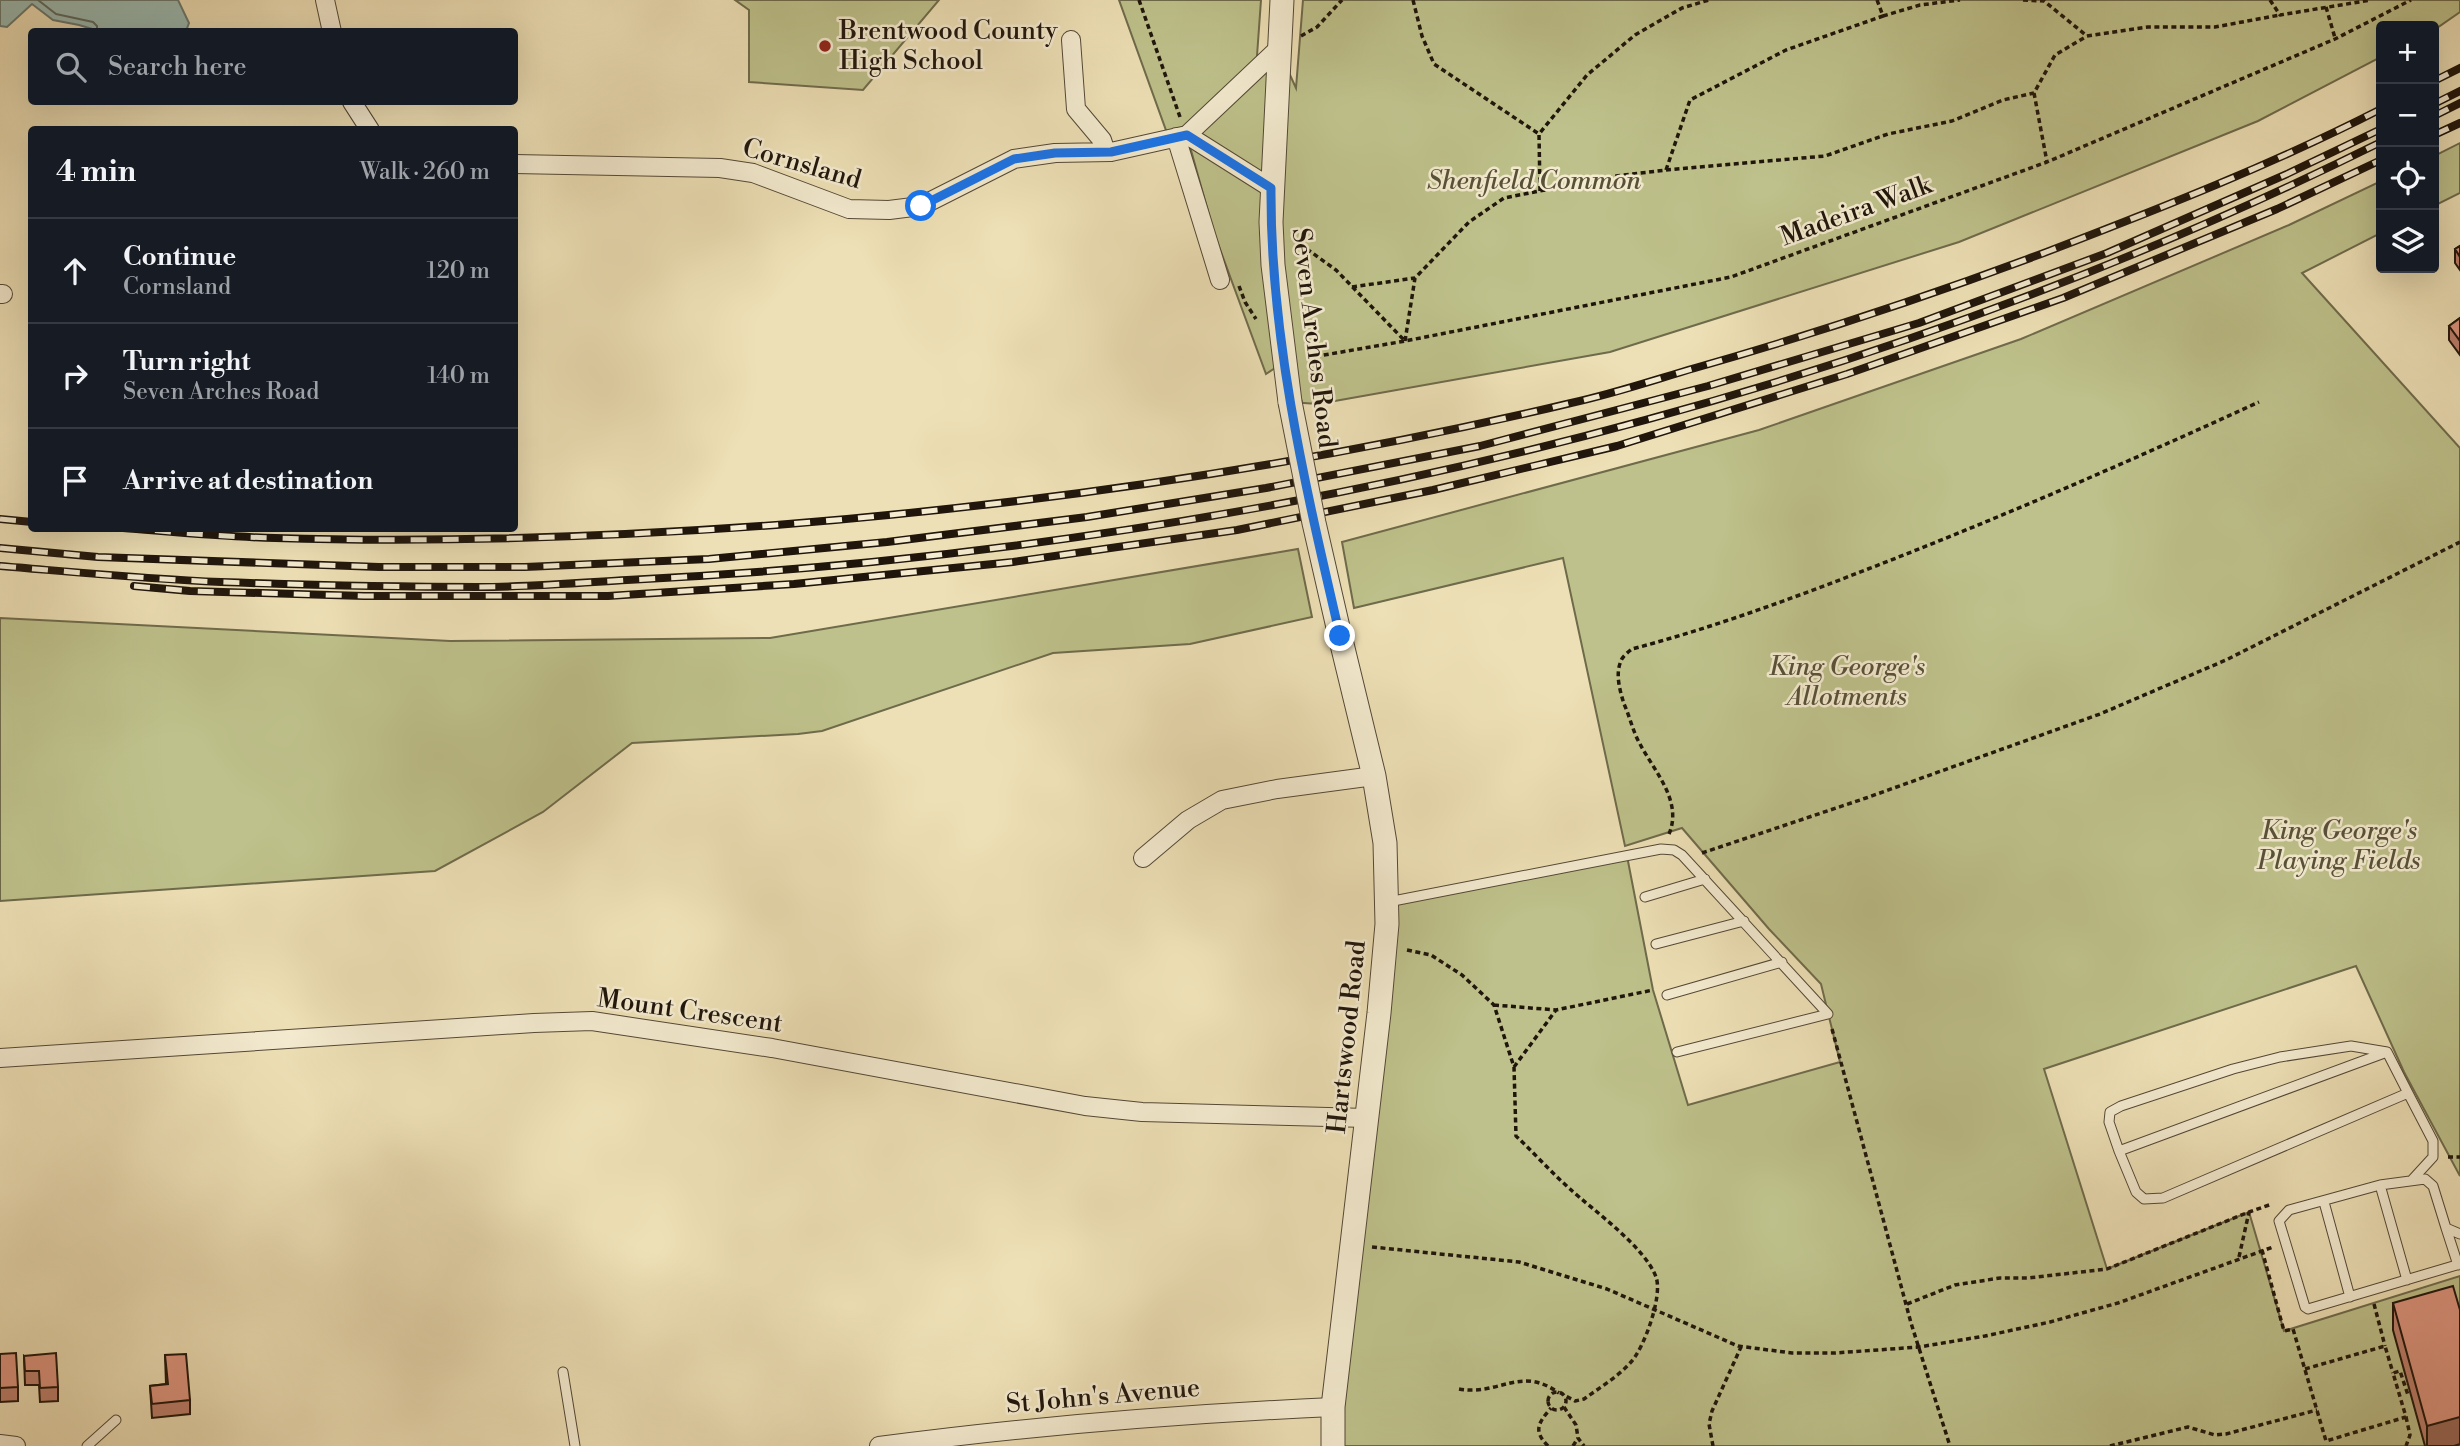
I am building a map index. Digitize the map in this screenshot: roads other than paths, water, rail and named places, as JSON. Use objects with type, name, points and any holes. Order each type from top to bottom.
[{"type":"street","points":[[324,0],[331,28]]},
{"type":"street","name":"Seven Arches Road","points":[[1282,0],[1271,188],[1273,265],[1290,402],[1340,636]]},
{"type":"street","points":[[1071,40],[1076,109],[1102,140],[1105,149],[1111,152]]},
{"type":"street","points":[[1182,136],[1278,49]]},
{"type":"street","points":[[354,105],[367,126]]},
{"type":"street","points":[[1182,136],[1271,188]]},
{"type":"street","points":[[1182,136],[1220,280]]},
{"type":"street","name":"Cornsland","points":[[518,164],[720,168],[753,173],[849,209],[889,210],[921,206],[1014,159],[1055,153],[1111,152],[1182,136]]},
{"type":"street","name":"Hartswood Road","points":[[1333,1446],[1333,1407],[1367,1118],[1385,945],[1386,902],[1385,843],[1374,776],[1340,636]]},
{"type":"street","points":[[1143,858],[1188,820],[1222,800],[1277,789],[1374,776]]},
{"type":"street","name":"Mount Crescent","points":[[0,1058],[592,1021],[772,1048],[1085,1107],[1142,1112],[1367,1118]]},
{"type":"street","name":"St John's Avenue","points":[[879,1446],[1054,1426],[1333,1407]]},
{"type":"street","points":[[0,1444],[16,1446]]},
{"type":"lane","points":[[1386,902],[1647,852],[1668,849],[1682,855],[1828,1014],[1677,1052]]},
{"type":"lane","points":[[1645,897],[1705,879]]},
{"type":"lane","points":[[1656,944],[1744,921]]},
{"type":"lane","points":[[1667,995],[1782,962]]},
{"type":"lane","points":[[2387,1052],[2351,1046],[2280,1057],[2233,1069],[2110,1112],[2109,1122],[2136,1192],[2144,1199],[2163,1198],[2409,1093]]},
{"type":"lane","points":[[2387,1052],[2433,1141],[2433,1157],[2411,1181]]},
{"type":"lane","points":[[2119,1151],[2387,1052]]},
{"type":"lane","points":[[2426,1179],[2433,1186],[2459,1265],[2313,1309],[2305,1307],[2279,1221],[2285,1213],[2380,1185],[2426,1179]]},
{"type":"lane","points":[[2380,1185],[2407,1280]]},
{"type":"lane","points":[[2324,1202],[2350,1297]]},
{"type":"lane","points":[[2446,1228],[2460,1234]]},
{"type":"lane","points":[[563,1372],[575,1446]]},
{"type":"lane","points":[[87,1446],[116,1420]]},
{"type":"water","points":[[0,0],[178,0],[189,23],[187,28],[89,28],[53,20],[32,4],[7,27],[0,26]]},
{"type":"railway","points":[[2439,78],[2460,68]]},
{"type":"railway","points":[[2439,102],[2460,91]]},
{"type":"railway","points":[[2439,114],[2460,103]]},
{"type":"railway","points":[[174,532],[400,540],[589,536],[776,525],[1076,494],[1374,445],[1602,395],[1873,313],[2005,267],[2175,202],[2258,167],[2376,111]]},
{"type":"railway","points":[[2439,133],[2460,123]]},
{"type":"railway","points":[[0,548],[98,557],[379,567],[525,567],[709,559],[887,542],[1087,517],[1266,488],[1480,446],[1708,386],[1919,323],[2107,253],[2287,174],[2376,131]]},
{"type":"railway","points":[[0,566],[221,582],[414,587],[534,586],[719,575],[872,562],[1067,539],[1261,507],[1454,468],[1646,420],[1835,364],[2020,299],[2203,225],[2376,144]]},
{"type":"railway","points":[[134,586],[190,591],[364,596],[608,596],[794,584],[1013,562],[1237,530],[1433,490],[1617,446],[1847,374],[2063,298],[2277,209],[2376,162]]},
{"type":"railway","points":[[0,519],[28,522]]},
{"type":"place","name":"Brentwood County High School","points":[[825,46]]},
{"type":"park label","name":"Shenfield Common","points":[[1534,181]]},
{"type":"park label","name":"King George's Allotments","points":[[1847,682]]},
{"type":"park label","name":"King George's Playing Fields","points":[[2339,846]]}]
